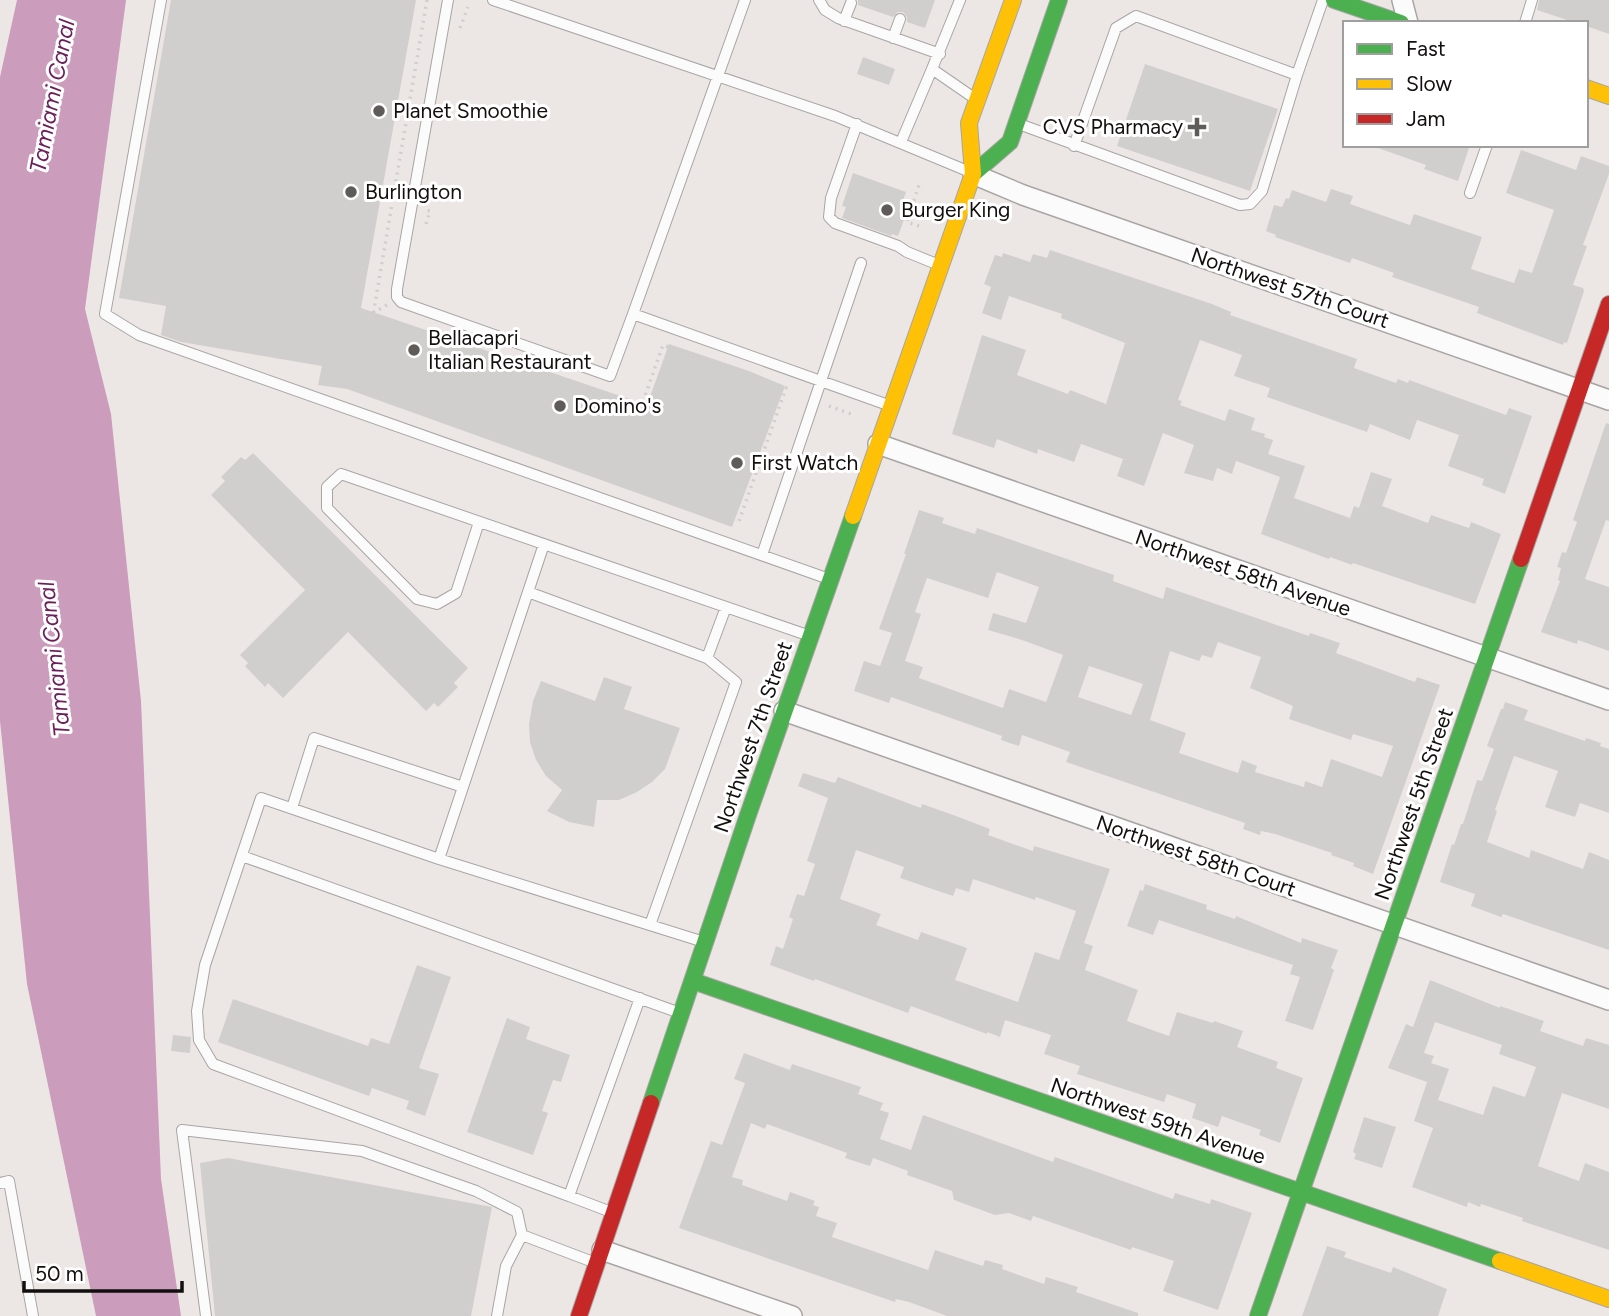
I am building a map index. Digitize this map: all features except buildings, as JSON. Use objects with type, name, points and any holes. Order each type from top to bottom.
[{"type":"street","name":"Northwest 7th Street","points":[[579,1316],[784,712],[973,174],[969,123],[1013,0]]},
{"type":"street","name":"Northwest 7th Street","points":[[973,174],[1010,142],[1059,0]]},
{"type":"street","points":[[1334,0],[1395,21]]},
{"type":"street","points":[[1402,0],[1407,21]]},
{"type":"street","points":[[1588,89],[1609,96]]},
{"type":"street","name":"Northwest 57th Court","points":[[973,174],[1023,195],[1609,400]]},
{"type":"street","name":"Northwest 5th Street","points":[[1258,1316],[1609,304]]},
{"type":"street","name":"Northwest 58th Avenue","points":[[878,444],[1609,700]]},
{"type":"street","name":"Northwest 58th Court","points":[[784,712],[1609,1000]]},
{"type":"street","name":"Northwest 59th Avenue","points":[[693,981],[1609,1299]]},
{"type":"street","points":[[599,1257],[792,1316]]},
{"type":"lane","points":[[161,0],[105,314],[139,335],[830,580]]},
{"type":"lane","points":[[448,0],[397,297],[416,309],[610,376],[745,0]]},
{"type":"lane","points":[[493,0],[857,124],[973,174]]},
{"type":"lane","points":[[819,0],[824,9],[844,20],[940,54]]},
{"type":"lane","points":[[901,142],[940,54],[960,0]]},
{"type":"lane","points":[[1017,124],[1240,205],[1250,204],[1257,199],[1266,181],[1297,75],[1323,0]]},
{"type":"lane","points":[[1526,21],[1532,0]]},
{"type":"lane","points":[[844,20],[851,3]]},
{"type":"lane","points":[[1074,146],[1116,29],[1136,16],[1297,75]]},
{"type":"lane","points":[[893,38],[900,19]]},
{"type":"lane","points":[[932,69],[977,101]]},
{"type":"lane","points":[[857,124],[831,198],[829,217],[835,223],[941,265]]},
{"type":"lane","points":[[1470,193],[1486,147]]},
{"type":"lane","points":[[762,555],[861,263]]},
{"type":"lane","points":[[633,314],[891,406]]},
{"type":"lane","points":[[479,522],[456,593],[437,604],[417,599],[327,508],[327,487],[341,474],[811,636]]},
{"type":"lane","points":[[439,859],[544,544]]},
{"type":"lane","points":[[528,592],[707,658],[736,682],[650,925]]},
{"type":"lane","points":[[707,658],[726,607]]},
{"type":"lane","points":[[292,808],[314,738],[463,787]]},
{"type":"lane","points":[[614,1213],[214,1064],[199,1040],[197,1011],[205,965],[261,797],[439,859],[706,943]]},
{"type":"lane","points":[[242,856],[682,1014]]},
{"type":"lane","points":[[569,1196],[640,998]]},
{"type":"lane","points":[[206,1316],[182,1130],[362,1151],[476,1191],[517,1212],[522,1234],[506,1266],[497,1316]]},
{"type":"lane","points":[[0,1183],[9,1181],[33,1316]]},
{"type":"lane","points":[[522,1234],[599,1257]]},
{"type":"path","points":[[373,313],[427,0]]},
{"type":"path","points":[[433,190],[437,178]]},
{"type":"path","points":[[919,185],[907,222],[919,226]]},
{"type":"path","points":[[373,313],[387,305]]},
{"type":"path","points":[[373,313],[641,407],[663,345],[786,388],[738,524]]},
{"type":"path","points":[[829,406],[855,415]]},
{"type":"water","name":"Tamiami Canal","points":[[17,0],[126,0],[85,309],[111,414],[141,701],[161,1179],[181,1316],[96,1316],[27,984],[0,721],[0,77]]},
{"type":"traffic: fast","points":[[973,174],[1010,142],[1059,0]]},
{"type":"traffic: fast","points":[[1334,0],[1395,21]]},
{"type":"traffic: fast","points":[[651,1103],[853,516]]},
{"type":"traffic: fast","points":[[1258,1316],[1521,559]]},
{"type":"traffic: fast","points":[[693,981],[1500,1261]]},
{"type":"traffic: slow","points":[[853,516],[973,174],[969,123],[1013,0]]},
{"type":"traffic: slow","points":[[1588,89],[1609,96]]},
{"type":"traffic: slow","points":[[1500,1261],[1609,1299]]},
{"type":"traffic: jam","points":[[1521,559],[1609,304]]},
{"type":"traffic: jam","points":[[579,1316],[651,1103]]},
{"type":"place","name":"Planet Smoothie","points":[[379,111]]},
{"type":"place","name":"CVS Pharmacy","points":[[1197,127]]},
{"type":"place","name":"Burlington","points":[[351,192]]},
{"type":"place","name":"Burger King","points":[[887,210]]},
{"type":"place","name":"Bellacapri Italian Restaurant","points":[[414,350]]},
{"type":"place","name":"Domino's","points":[[560,406]]},
{"type":"place","name":"First Watch","points":[[737,463]]}]
